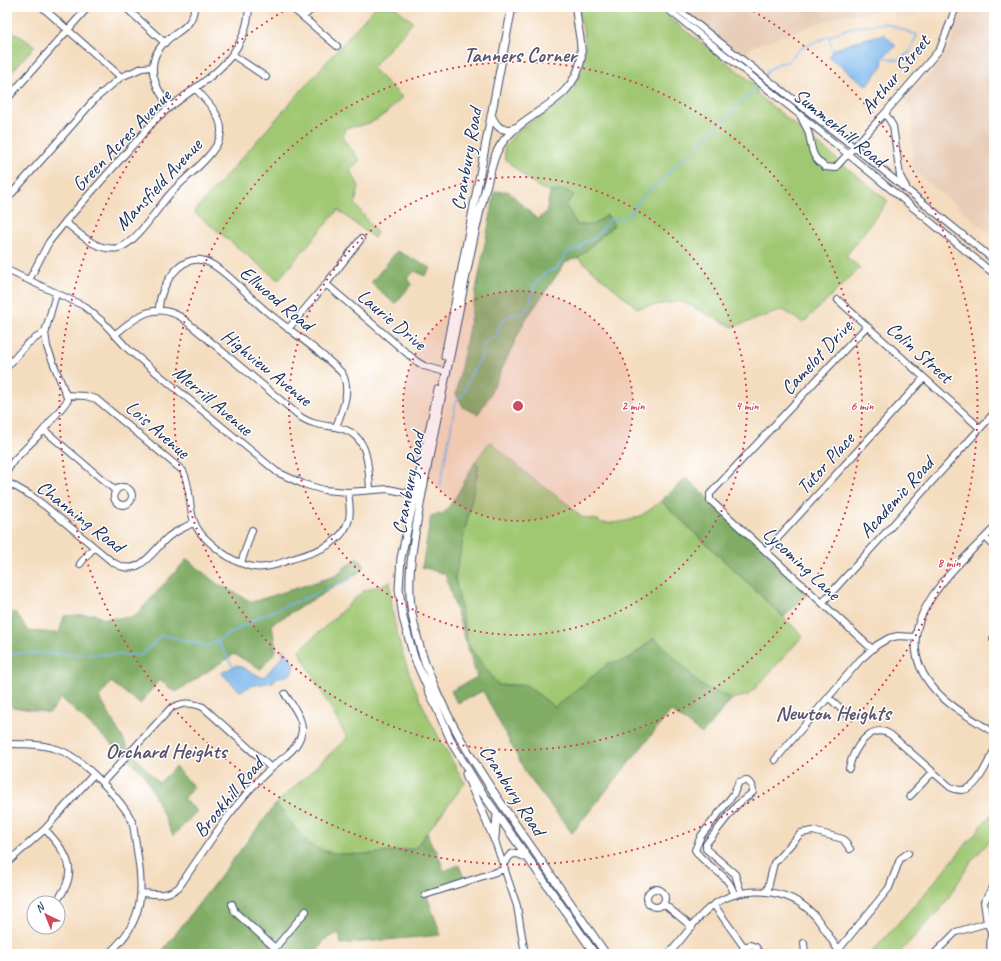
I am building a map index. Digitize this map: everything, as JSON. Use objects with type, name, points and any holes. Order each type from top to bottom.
[{"type":"main road","name":"Cranbury Road","points":[[512,7],[418,494],[409,574],[409,596],[414,625],[422,653],[449,716],[491,790],[606,954]]},
{"type":"main road","name":"Cranbury Road","points":[[576,7],[576,20],[581,40],[581,60],[574,79],[564,93],[550,105],[516,128],[506,138],[495,157],[472,250],[418,494],[401,558],[399,589],[403,618],[414,657],[436,711],[453,745],[527,858],[595,954]]},
{"type":"main road","points":[[491,115],[498,127],[503,130],[516,128]]},
{"type":"main road","points":[[453,745],[495,841]]},
{"type":"main road","points":[[491,790],[498,815],[494,830],[495,841]]},
{"type":"main road","points":[[505,868],[507,858],[510,854],[515,853],[527,858]]},
{"type":"street","points":[[42,7],[121,77]]},
{"type":"street","points":[[7,99],[88,7]]},
{"type":"street","points":[[125,7],[165,43]]},
{"type":"street","points":[[170,106],[158,90],[153,76],[152,67],[159,50],[165,43],[189,24],[194,7]]},
{"type":"street","name":"Green Acres Avenue","points":[[29,280],[49,242],[150,125],[170,106],[213,75],[233,55],[244,36],[249,7]]},
{"type":"street","points":[[291,7],[337,46]]},
{"type":"street","points":[[303,17],[314,7]]},
{"type":"street","name":"Summerhill Road","points":[[665,7],[800,115],[994,274]]},
{"type":"street","name":"Summerhill Road","points":[[676,7],[760,72],[994,260]]},
{"type":"street","name":"Arthur Street","points":[[800,115],[808,130],[812,154],[823,166],[830,169],[835,168],[940,49],[956,7]]},
{"type":"street","points":[[233,55],[266,77]]},
{"type":"street","points":[[7,199],[95,99],[121,77],[142,68],[152,67]]},
{"type":"street","name":"Mansfield Avenue","points":[[65,222],[92,243],[105,248],[119,248],[130,242],[170,193],[214,148],[221,137],[220,122],[210,104],[195,88]]},
{"type":"street","points":[[885,113],[893,126],[900,176],[908,191]]},
{"type":"street","points":[[288,329],[361,239]]},
{"type":"street","name":"Ellwood Road","points":[[159,309],[160,294],[165,284],[180,267],[190,261],[199,260],[214,265],[338,370],[344,377],[347,393],[336,427]]},
{"type":"street","name":"Merrill Avenue","points":[[7,270],[84,306],[103,322],[129,350],[177,392],[269,467],[303,484],[324,490],[348,492],[370,489],[388,489],[418,494]]},
{"type":"street","name":"Laurie Drive","points":[[326,284],[416,361],[424,366],[442,371]]},
{"type":"street","points":[[7,471],[14,460],[44,430],[68,400],[47,347],[46,331],[56,294]]},
{"type":"street","name":"Colin Street","points":[[838,300],[980,428]]},
{"type":"street","points":[[114,335],[138,317],[159,309]]},
{"type":"street","name":"Highview Avenue","points":[[159,309],[174,313],[181,318],[302,418],[321,426],[336,427],[351,433],[365,449],[368,460],[370,489]]},
{"type":"street","name":"Camelot Drive","points":[[710,500],[710,494],[867,326]]},
{"type":"street","points":[[7,367],[27,344],[46,331]]},
{"type":"street","name":"Tutor Place","points":[[766,551],[924,378]]},
{"type":"street","name":"Lois Avenue","points":[[66,395],[85,396],[96,399],[183,471],[188,485],[189,507],[194,522],[203,536],[222,553],[241,563],[255,567],[271,566],[320,551],[328,546],[342,533],[348,519],[348,492]]},
{"type":"street","name":"Academic Road","points":[[822,603],[994,413]]},
{"type":"street","points":[[44,430],[116,491]]},
{"type":"street","name":"Channing Road","points":[[7,482],[30,495],[45,506],[115,565],[126,568],[137,566],[147,561],[174,533],[194,522]]},
{"type":"street","name":"Lycoming Lane","points":[[710,500],[872,650]]},
{"type":"street","points":[[994,528],[930,598],[920,618],[916,637],[920,664],[931,685],[947,701],[994,733]]},
{"type":"street","points":[[241,563],[252,530]]},
{"type":"street","points":[[985,537],[994,546]]},
{"type":"street","points":[[80,564],[94,547]]},
{"type":"street","points":[[775,760],[860,660],[880,642],[893,637],[907,635],[916,637]]},
{"type":"street","name":"Brookhill Road","points":[[141,893],[165,895],[179,887],[233,810],[271,768],[293,750],[302,734],[300,718],[285,694]]},
{"type":"street","points":[[828,697],[847,714]]},
{"type":"street","points":[[102,783],[170,709],[178,704],[192,702],[203,707],[271,768]]},
{"type":"street","points":[[849,768],[852,757],[867,736],[873,732],[881,731],[891,735],[950,787],[958,790],[966,790],[977,783],[994,752]]},
{"type":"street","points":[[7,744],[47,746],[64,752],[93,774],[130,815],[133,824],[141,879],[141,893],[138,907],[131,925],[120,942],[108,954]]},
{"type":"street","points":[[910,796],[933,772]]},
{"type":"street","points":[[7,863],[45,829],[93,774]]},
{"type":"street","points":[[742,780],[749,782],[754,789],[753,792],[737,805],[709,838],[706,846],[706,849],[711,855],[735,874],[737,894],[729,881],[699,856],[695,850],[701,836],[733,795],[739,782],[742,780]]},
{"type":"street","points":[[45,829],[63,849],[69,865],[67,886],[61,895]]},
{"type":"street","points":[[767,892],[774,863],[801,833],[813,831],[843,839],[850,849]]},
{"type":"street","points":[[495,841],[517,906],[525,954]]},
{"type":"street","points":[[696,847],[706,846]]},
{"type":"street","points":[[668,954],[714,905],[737,894],[767,892],[788,898],[808,910],[815,917],[838,953],[889,888],[900,860],[908,853]]},
{"type":"street","points":[[425,895],[505,868]]},
{"type":"street","points":[[990,954],[991,931],[987,923],[984,902],[994,886]]},
{"type":"street","points":[[232,904],[235,912],[275,948]]},
{"type":"street","points":[[664,904],[692,927]]},
{"type":"street","points":[[714,905],[744,947]]},
{"type":"street","points":[[270,954],[306,911]]},
{"type":"street","points":[[934,954],[956,932],[987,923]]},
{"type":"street","points":[[804,943],[805,954]]},
{"type":"street","points":[[744,947],[753,946],[758,949],[760,954]]},
{"type":"street","points":[[740,954],[744,947]]},
{"type":"shaded area","points":[[675,7],[923,7],[915,16],[909,18],[894,17],[894,10],[843,15],[753,46],[742,58]]},
{"type":"shaded area","points":[[962,7],[994,7],[994,237],[916,172],[912,166],[913,115],[911,107],[905,101],[941,62],[949,48],[958,26]]},
{"type":"green space","points":[[375,7],[395,7],[413,22],[372,68],[402,97],[377,119],[363,125],[345,128],[343,139],[360,160],[350,171],[359,186],[355,204],[377,233],[374,238],[338,210],[278,280],[194,212]]},
{"type":"green space","points":[[579,7],[655,7],[757,86],[757,94],[888,201],[846,256],[860,268],[803,323],[783,310],[733,327],[681,301],[637,308],[578,258],[614,225],[607,215],[593,225],[577,225],[566,205],[574,195],[567,191],[553,192],[537,186],[505,159],[504,148],[514,136],[524,126],[549,111],[562,101],[578,80],[585,54],[584,35]]},
{"type":"green space","points":[[7,28],[35,46],[7,77]]},
{"type":"green space","points":[[566,190],[574,195],[566,205],[577,225],[593,225],[607,215],[614,225],[578,258],[566,262],[524,322],[489,397],[478,414],[464,408],[456,394],[495,192],[508,191],[537,219],[546,213],[550,192]]},
{"type":"green space","points":[[397,251],[431,268],[425,276],[415,271],[407,279],[412,284],[395,304],[371,283]]},
{"type":"green space","points":[[490,441],[529,476],[569,505],[581,517],[598,520],[601,523],[627,521],[640,516],[661,501],[803,636],[749,695],[732,699],[701,685],[654,638],[627,660],[609,663],[555,707],[526,685],[498,685],[468,645],[455,577],[479,465],[475,462]]},
{"type":"green space","points":[[475,462],[479,465],[455,577],[468,645],[498,685],[526,685],[555,707],[609,663],[627,660],[655,638],[701,685],[732,699],[702,734],[671,711],[572,833],[527,775],[483,691],[457,703],[451,691],[477,677],[445,574],[422,567],[431,516],[444,513],[457,495]]},
{"type":"green space","points":[[686,478],[810,592],[784,617],[661,501]]},
{"type":"green space","points":[[357,557],[364,565],[361,571],[272,624],[276,651],[261,669],[234,654],[176,692],[159,680],[140,704],[111,682],[99,697],[130,751],[159,783],[175,767],[194,787],[183,799],[197,811],[173,836],[145,775],[61,698],[50,713],[7,706],[7,613],[16,613],[28,631],[59,633],[64,616],[94,614],[103,619],[134,617],[187,559],[216,583],[252,602],[335,576]]},
{"type":"green space","points":[[390,582],[392,609],[405,661],[426,712],[465,783],[415,848],[391,852],[361,854],[331,852],[319,849],[310,844],[276,804],[347,738],[299,651],[363,591]]},
{"type":"green space","points":[[276,804],[310,844],[319,849],[331,852],[361,854],[391,852],[415,848],[427,833],[432,845],[437,851],[444,871],[459,865],[465,881],[427,896],[441,935],[341,944],[339,933],[325,939],[316,954],[160,954]]},
{"type":"green space","points":[[994,811],[994,836],[970,863],[944,905],[898,954],[870,954],[920,899]]},
{"type":"water","points":[[884,34],[896,46],[883,57],[882,66],[867,86],[829,57],[833,50],[857,41]]},
{"type":"water","points":[[283,649],[293,663],[293,669],[289,675],[277,677],[273,682],[254,685],[240,691],[221,673],[237,665],[261,677],[265,676],[283,656]]},
{"type":"waterway","points":[[765,75],[770,69],[780,63],[787,62],[801,48],[849,28],[885,23],[917,35],[909,53],[898,60],[883,57]]},
{"type":"waterway","points":[[829,37],[833,50]]},
{"type":"waterway","points":[[440,487],[456,401],[463,395],[470,376],[482,357],[482,346],[488,340],[497,338],[499,327],[504,319],[513,314],[524,313],[530,304],[534,285],[544,274],[557,268],[568,252],[579,249],[584,242],[593,239],[610,220],[627,217],[644,195],[662,180],[679,161],[693,152],[759,85]]},
{"type":"waterway","points":[[7,653],[142,655],[161,635],[208,646],[259,617],[352,579]]},
{"type":"waterway","points":[[217,640],[233,667]]},
{"type":"district","name":"Tanners Corner","points":[[520,55]]},
{"type":"district","name":"Newton Heights","points":[[833,713]]},
{"type":"district","name":"Orchard Heights","points":[[166,751]]}]
